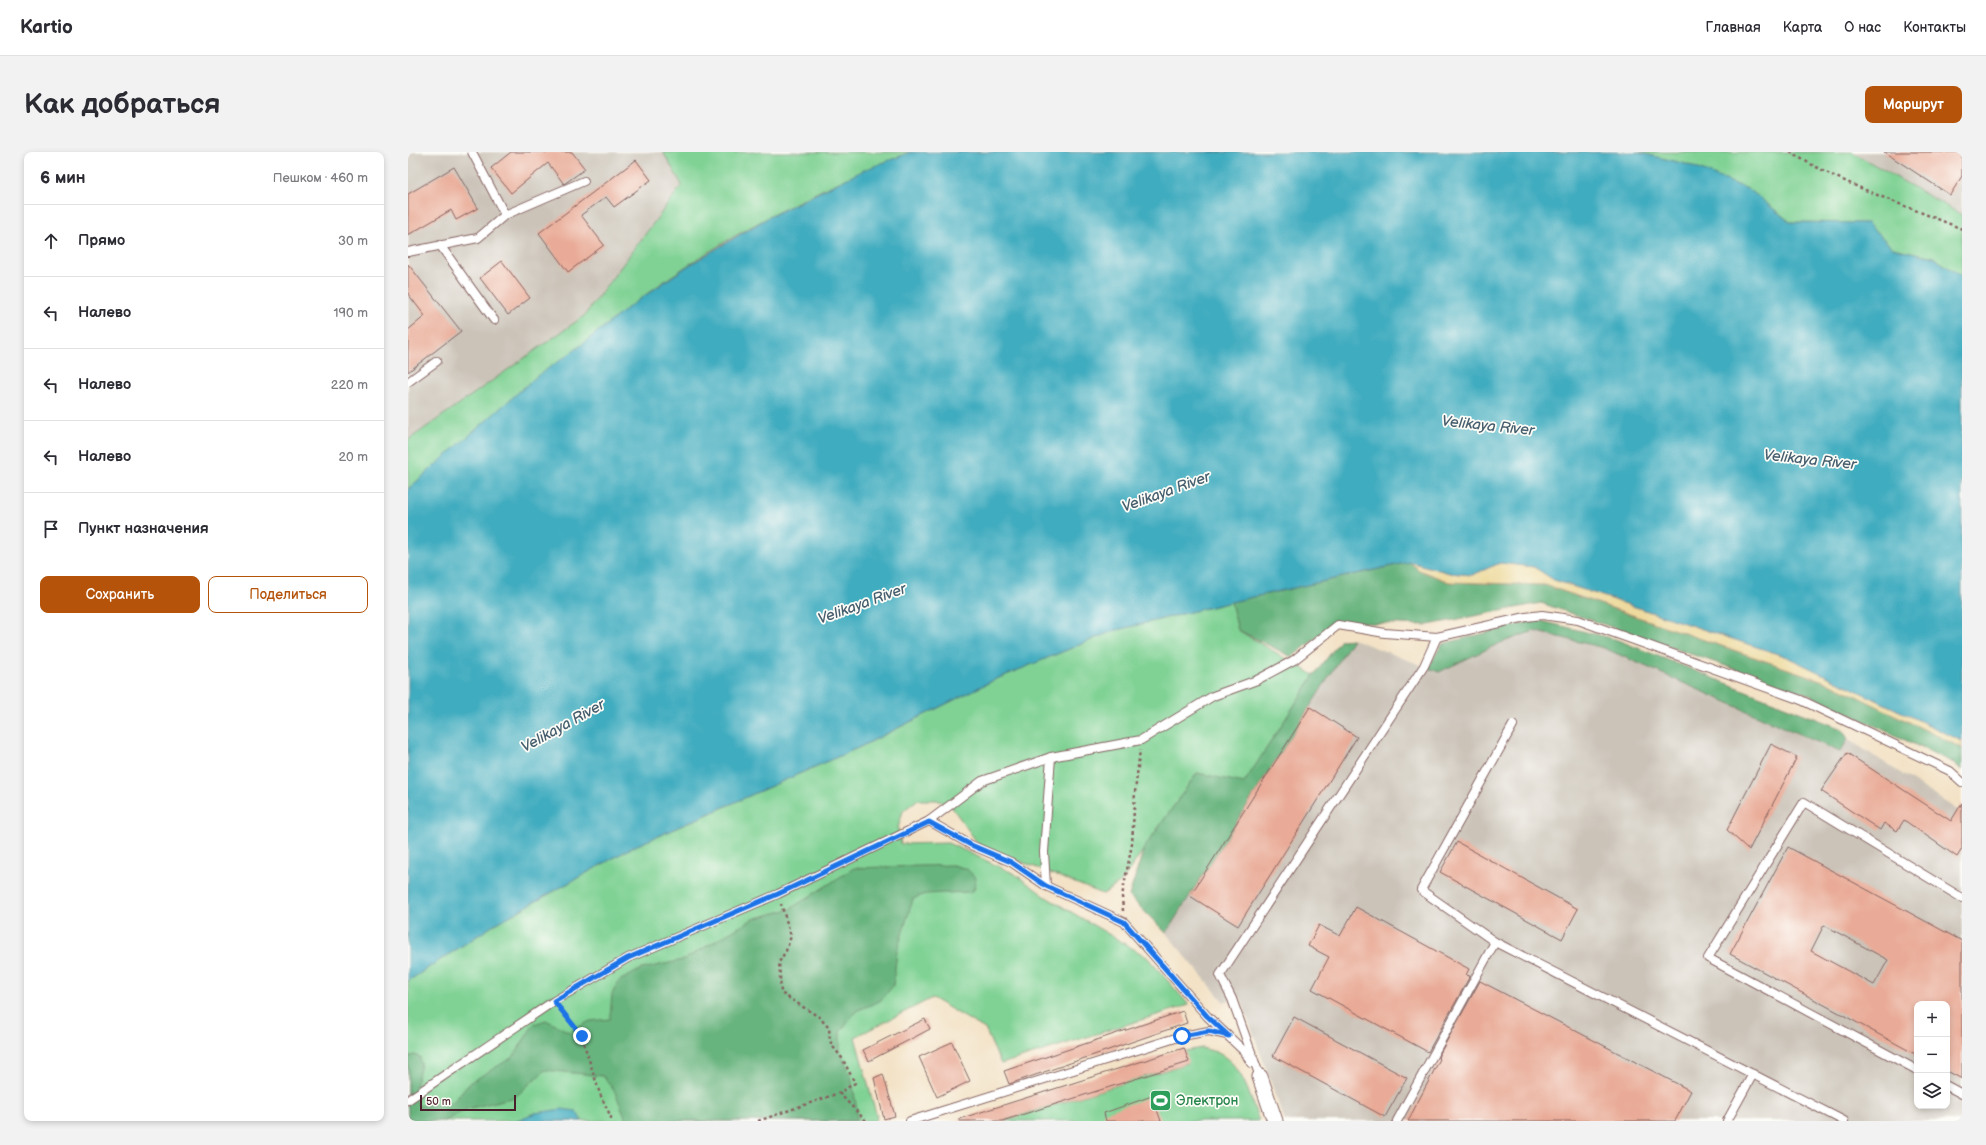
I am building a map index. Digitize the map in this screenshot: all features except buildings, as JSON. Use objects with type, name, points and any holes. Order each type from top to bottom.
[{"type":"street","points":[[1260,1077],[1275,1121]]},
{"type":"lane","points":[[472,152],[505,215]]},
{"type":"lane","points":[[408,252],[440,244],[478,238],[505,215],[584,181]]},
{"type":"lane","points":[[440,244],[494,320]]},
{"type":"lane","points":[[408,382],[437,361]]},
{"type":"lane","points":[[408,1100],[554,1001],[628,958],[778,894],[929,822],[982,781],[1051,757],[1141,740],[1213,696],[1258,680],[1294,660],[1338,625],[1391,633],[1437,637],[1526,616],[1542,615],[1578,620],[1802,700],[1950,771],[1962,782]]},
{"type":"lane","points":[[1260,1077],[1232,999],[1220,975],[1424,666],[1437,637]]},
{"type":"lane","points":[[1513,725],[1421,890],[1495,942],[1844,1121]]},
{"type":"lane","points":[[1046,886],[1044,852],[1051,757]]},
{"type":"lane","points":[[1914,1068],[1708,958],[1804,802],[1962,898]]},
{"type":"lane","points":[[929,822],[971,845],[1011,862],[1046,886],[1124,922],[1207,1016],[1245,1052],[1260,1077]]},
{"type":"lane","points":[[1397,1121],[1495,942]]},
{"type":"lane","points":[[910,1121],[1182,1036],[1209,1031],[1229,1036]]},
{"type":"lane","points":[[1727,1121],[1753,1074]]},
{"type":"lane","points":[[1950,1088],[1962,1094]]},
{"type":"path","points":[[1790,152],[1809,164],[1850,183],[1962,229]]},
{"type":"path","points":[[1124,922],[1122,896],[1132,844],[1135,792],[1141,740]]},
{"type":"path","points":[[758,1121],[839,1092],[855,1083],[842,1058],[830,1041],[829,1028],[819,1018],[781,993],[779,962],[786,951],[791,936],[778,894]]},
{"type":"path","points":[[554,1001],[582,1036],[600,1094],[611,1117],[611,1121]]},
{"type":"path","points":[[839,1092],[866,1121]]},
{"type":"shaded area","points":[[408,152],[663,152],[682,185],[584,316],[408,440]]},
{"type":"shaded area","points":[[1852,152],[1962,152],[1962,215]]},
{"type":"shaded area","points":[[1534,631],[1604,648],[1839,752],[1848,739],[1962,813],[1962,1121],[1285,1121],[1240,997],[1224,1002],[1166,933],[1353,639],[1439,672],[1500,643]]},
{"type":"green space","points":[[663,152],[911,152],[823,189],[766,218],[685,267],[647,293],[593,335],[408,489],[408,440],[584,316],[682,185]]},
{"type":"green space","points":[[1636,152],[1852,152],[1962,215],[1962,277],[1933,257],[1893,248],[1867,223],[1790,222],[1750,190],[1686,164]]},
{"type":"green space","points":[[1410,562],[1419,570],[1449,582],[1545,585],[1832,684],[1962,748],[1962,770],[1954,763],[1805,693],[1541,603],[1428,625],[1336,622],[1292,657],[1238,630],[1231,602]]},
{"type":"green space","points":[[1231,602],[1238,630],[1314,675],[1244,784],[1197,773],[1121,882],[1103,894],[979,845],[951,806],[937,800],[917,800],[903,811],[898,828],[901,844],[948,843],[1015,874],[1046,897],[1147,957],[1189,1005],[1001,1064],[985,1029],[932,998],[855,1037],[877,1117],[875,1121],[408,1121],[408,981],[497,923],[633,847],[860,747],[994,680],[1113,631]]},
{"type":"green space","points":[[1537,620],[1615,639],[1842,729],[1848,739],[1840,752],[1604,648],[1534,631],[1500,643],[1439,672],[1428,668],[1442,644]]},
{"type":"green space","points":[[1353,639],[1166,933],[1129,896],[1144,848],[1197,773],[1244,783],[1314,675],[1341,640]]},
{"type":"green space","points":[[953,865],[967,869],[976,878],[974,890],[968,892],[925,894],[913,899],[897,951],[893,986],[880,1001],[856,1011],[840,1032],[840,1052],[851,1076],[857,1110],[856,1121],[627,1121],[615,1092],[603,1076],[545,1070],[515,1097],[467,1109],[445,1121],[417,1121],[408,1117],[408,1057],[415,1055],[420,1057],[421,1064],[415,1088],[418,1106],[453,1102],[471,1082],[513,1057],[534,1024],[546,1020],[569,1032],[590,1021],[610,1019],[612,994],[619,981],[642,969],[683,960],[753,919],[790,909],[854,868]]},
{"type":"green space","name":"Электрон","points":[[1202,1048],[1220,1054],[1235,1067],[1241,1075],[1249,1093],[1259,1121],[1003,1121],[1188,1063],[1185,1051]]},
{"type":"sand","points":[[1410,562],[1450,573],[1472,575],[1500,563],[1534,567],[1554,580],[1787,657],[1962,741],[1962,748],[1832,684],[1545,585],[1449,582],[1419,570]]},
{"type":"water","name":"Velikaya River","points":[[911,152],[1636,152],[1686,164],[1750,190],[1790,222],[1867,223],[1893,248],[1933,257],[1962,277],[1962,741],[1787,657],[1554,580],[1534,567],[1500,563],[1472,575],[1450,573],[1410,562],[1231,602],[1113,631],[994,680],[860,747],[633,847],[497,923],[408,981],[408,489],[537,376],[575,350],[630,306],[686,267],[769,217],[864,170]]},
{"type":"water","points":[[562,1109],[576,1111],[582,1121],[514,1121],[535,1113]]},
{"type":"place","name":"Электрон","points":[[1160,1100]]},
{"type":"route","points":[[582,1036],[554,1001],[628,958],[778,894],[929,822],[971,845],[1011,862],[1046,886],[1124,922],[1207,1016],[1229,1036],[1209,1031],[1182,1036]]}]
